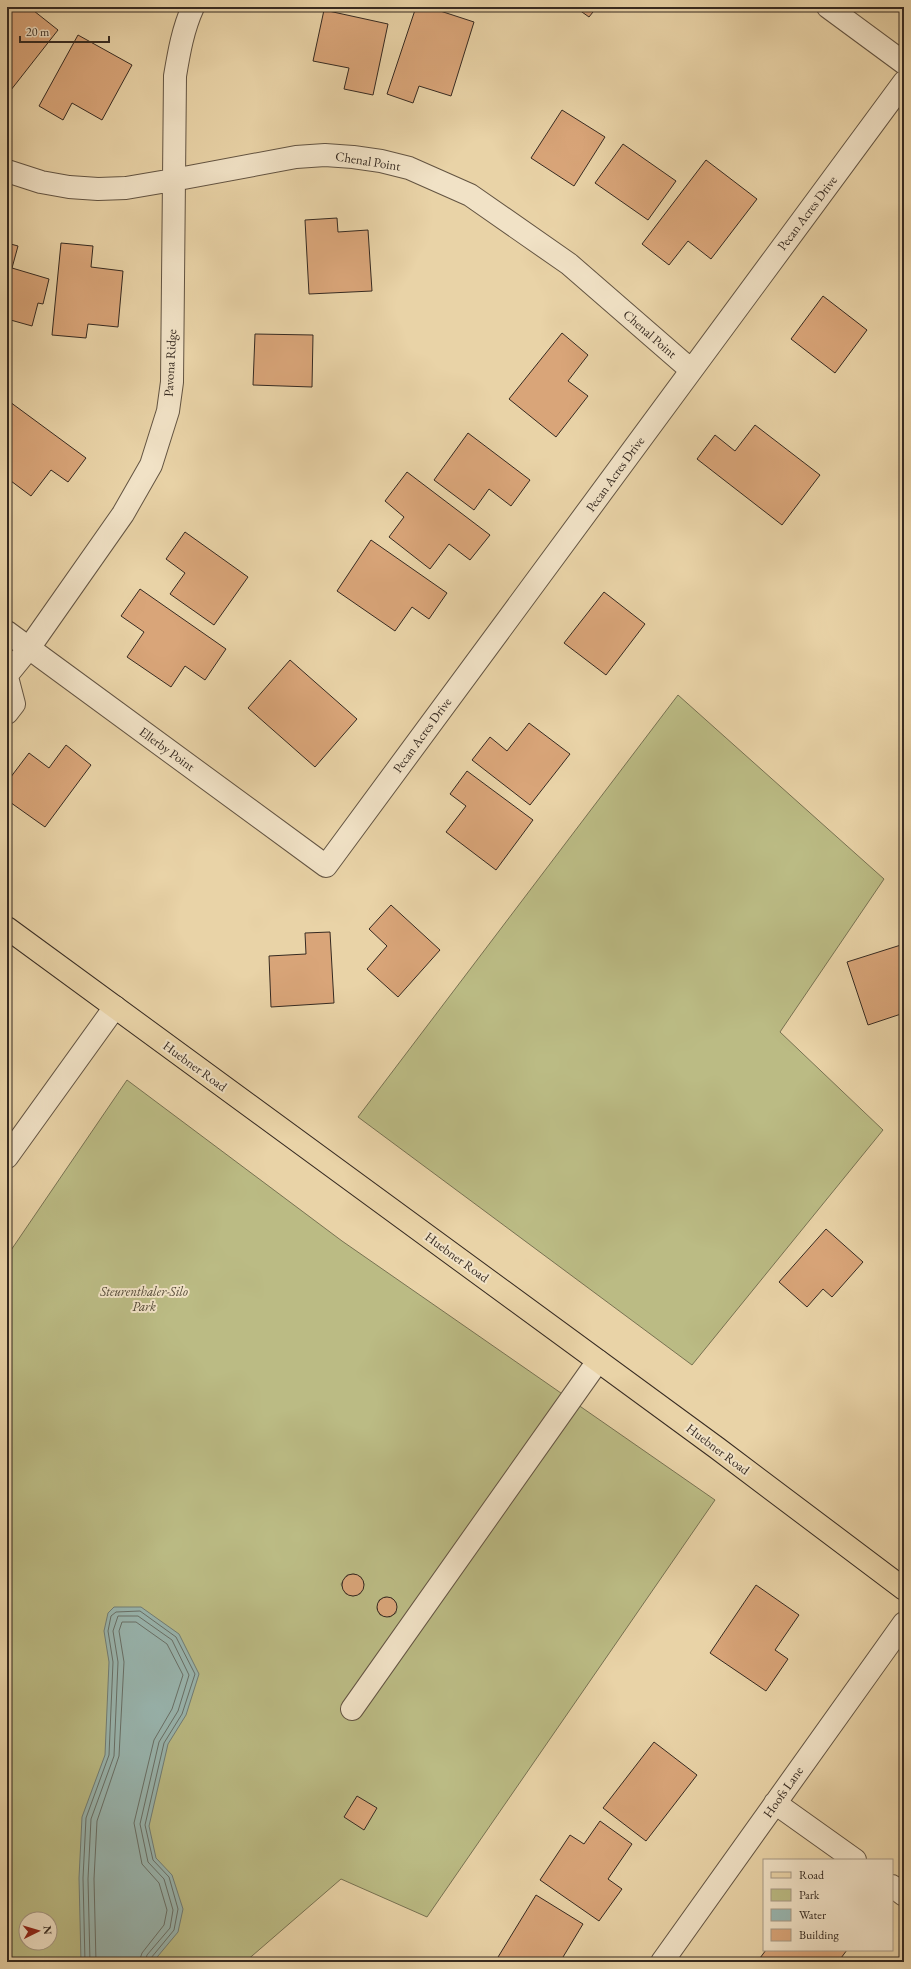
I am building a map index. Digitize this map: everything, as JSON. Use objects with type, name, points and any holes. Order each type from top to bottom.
[{"type":"main road","name":"Huebner Road","points":[[7,928],[598,1361],[904,1589]]},
{"type":"street","name":"Pavona Ridge","points":[[7,713],[14,704],[7,676],[29,648],[123,514],[151,465],[166,417],[172,382],[175,76],[187,20],[193,7]]},
{"type":"street","points":[[828,7],[904,63]]},
{"type":"street","name":"Pecan Acres Drive","points":[[326,866],[904,82]]},
{"type":"street","name":"Chenal Point","points":[[7,171],[41,182],[91,189],[126,188],[296,157],[325,155],[381,161],[409,168],[470,195],[569,264],[691,370]]},
{"type":"street","name":"Ellerby Point","points":[[7,632],[326,866]]},
{"type":"street","points":[[7,1157],[115,1007]]},
{"type":"street","points":[[352,1709],[598,1361]]},
{"type":"street","name":"Hoofs Lane","points":[[662,1962],[904,1623]]},
{"type":"street","points":[[775,1803],[854,1859]]},
{"type":"street","points":[[893,1887],[904,1895]]},
{"type":"green space","points":[[678,695],[884,879],[780,1032],[883,1130],[692,1365],[358,1117]]},
{"type":"green space","name":"Steurenthaler-Silo Park","points":[[127,1080],[342,1241],[715,1500],[427,1917],[341,1879],[245,1962],[7,1962],[7,1256]],"holes":[[[354,1574],[361,1577],[364,1584],[360,1594],[353,1596],[346,1594],[341,1584],[347,1575]],[[385,1597],[392,1598],[396,1603],[396,1613],[390,1617],[380,1615],[377,1609],[379,1600]]]},
{"type":"water","points":[[114,1607],[141,1607],[179,1634],[199,1674],[186,1715],[168,1744],[149,1826],[156,1858],[172,1875],[183,1909],[178,1932],[153,1962],[81,1962],[79,1878],[82,1817],[105,1755],[109,1662],[104,1631],[108,1613]]},
{"type":"building","points":[[7,7],[29,7],[58,30],[7,95]]},
{"type":"building","points":[[416,7],[428,7],[474,22],[451,96],[419,86],[413,103],[387,94]]},
{"type":"building","points":[[575,7],[597,7],[589,17]]},
{"type":"building","points":[[324,10],[388,24],[373,95],[344,89],[349,68],[313,61]]},
{"type":"building","points":[[78,35],[132,65],[102,120],[72,103],[63,120],[39,106]]},
{"type":"building","points":[[562,110],[605,137],[574,186],[531,158]]},
{"type":"building","points":[[623,144],[676,181],[648,220],[595,183]]},
{"type":"building","points":[[706,160],[757,199],[711,259],[688,241],[669,265],[642,244]]},
{"type":"building","points":[[337,218],[338,232],[368,230],[372,291],[309,294],[305,220]]},
{"type":"building","points":[[7,243],[18,246],[12,268],[49,279],[43,304],[38,303],[32,326],[7,319]]},
{"type":"building","points":[[61,243],[93,246],[91,267],[123,271],[118,327],[88,324],[86,338],[52,335]]},
{"type":"building","points":[[823,296],[867,330],[835,373],[791,339]]},
{"type":"building","points":[[562,333],[588,355],[568,381],[588,396],[556,437],[509,399]]},
{"type":"building","points":[[255,334],[313,335],[312,387],[253,385]]},
{"type":"building","points":[[10,402],[86,458],[68,482],[51,470],[31,496],[7,478],[7,405]]},
{"type":"building","points":[[755,425],[820,475],[782,525],[697,459],[715,435],[735,451]]},
{"type":"building","points":[[468,433],[530,480],[511,506],[489,489],[474,510],[434,480]]},
{"type":"building","points":[[407,472],[490,535],[470,560],[449,544],[430,569],[389,537],[404,517],[385,501]]},
{"type":"building","points":[[185,532],[248,577],[214,625],[170,594],[185,573],[166,559]]},
{"type":"building","points":[[371,540],[447,593],[429,619],[412,607],[395,631],[337,591]]},
{"type":"building","points":[[140,589],[226,649],[205,680],[185,666],[171,687],[127,657],[144,632],[121,616]]},
{"type":"building","points":[[604,592],[645,624],[606,675],[564,643]]},
{"type":"building","points":[[290,660],[357,719],[315,767],[248,708]]},
{"type":"building","points":[[529,723],[570,754],[530,805],[472,760],[490,737],[507,751]]},
{"type":"building","points":[[66,745],[91,765],[45,827],[7,800],[7,782],[29,753],[49,768]]},
{"type":"building","points":[[467,771],[533,820],[496,870],[446,832],[466,806],[450,794]]},
{"type":"building","points":[[391,905],[440,950],[398,997],[367,969],[387,946],[369,929]]},
{"type":"building","points":[[330,932],[334,1003],[271,1007],[269,956],[306,954],[305,933]]},
{"type":"building","points":[[904,944],[904,1013],[868,1025],[847,962]]},
{"type":"building","points":[[826,1229],[863,1262],[832,1297],[823,1289],[807,1307],[779,1282]]},
{"type":"building","points":[[353,1574],[361,1577],[364,1585],[361,1593],[353,1596],[345,1593],[342,1585],[345,1577]]},
{"type":"building","points":[[756,1585],[799,1615],[775,1650],[788,1659],[766,1691],[710,1653]]},
{"type":"building","points":[[387,1597],[394,1600],[397,1607],[394,1614],[387,1617],[380,1614],[377,1607],[380,1600]]},
{"type":"building","points":[[654,1742],[697,1775],[646,1841],[603,1808]]},
{"type":"building","points":[[357,1796],[377,1808],[364,1830],[344,1817]]},
{"type":"building","points":[[600,1821],[632,1844],[608,1879],[622,1889],[599,1921],[540,1880],[570,1835],[584,1844]]},
{"type":"building","points":[[536,1895],[583,1924],[560,1962],[495,1962]]},
{"type":"building","points":[[765,1951],[846,1951],[838,1962],[757,1962]]}]
